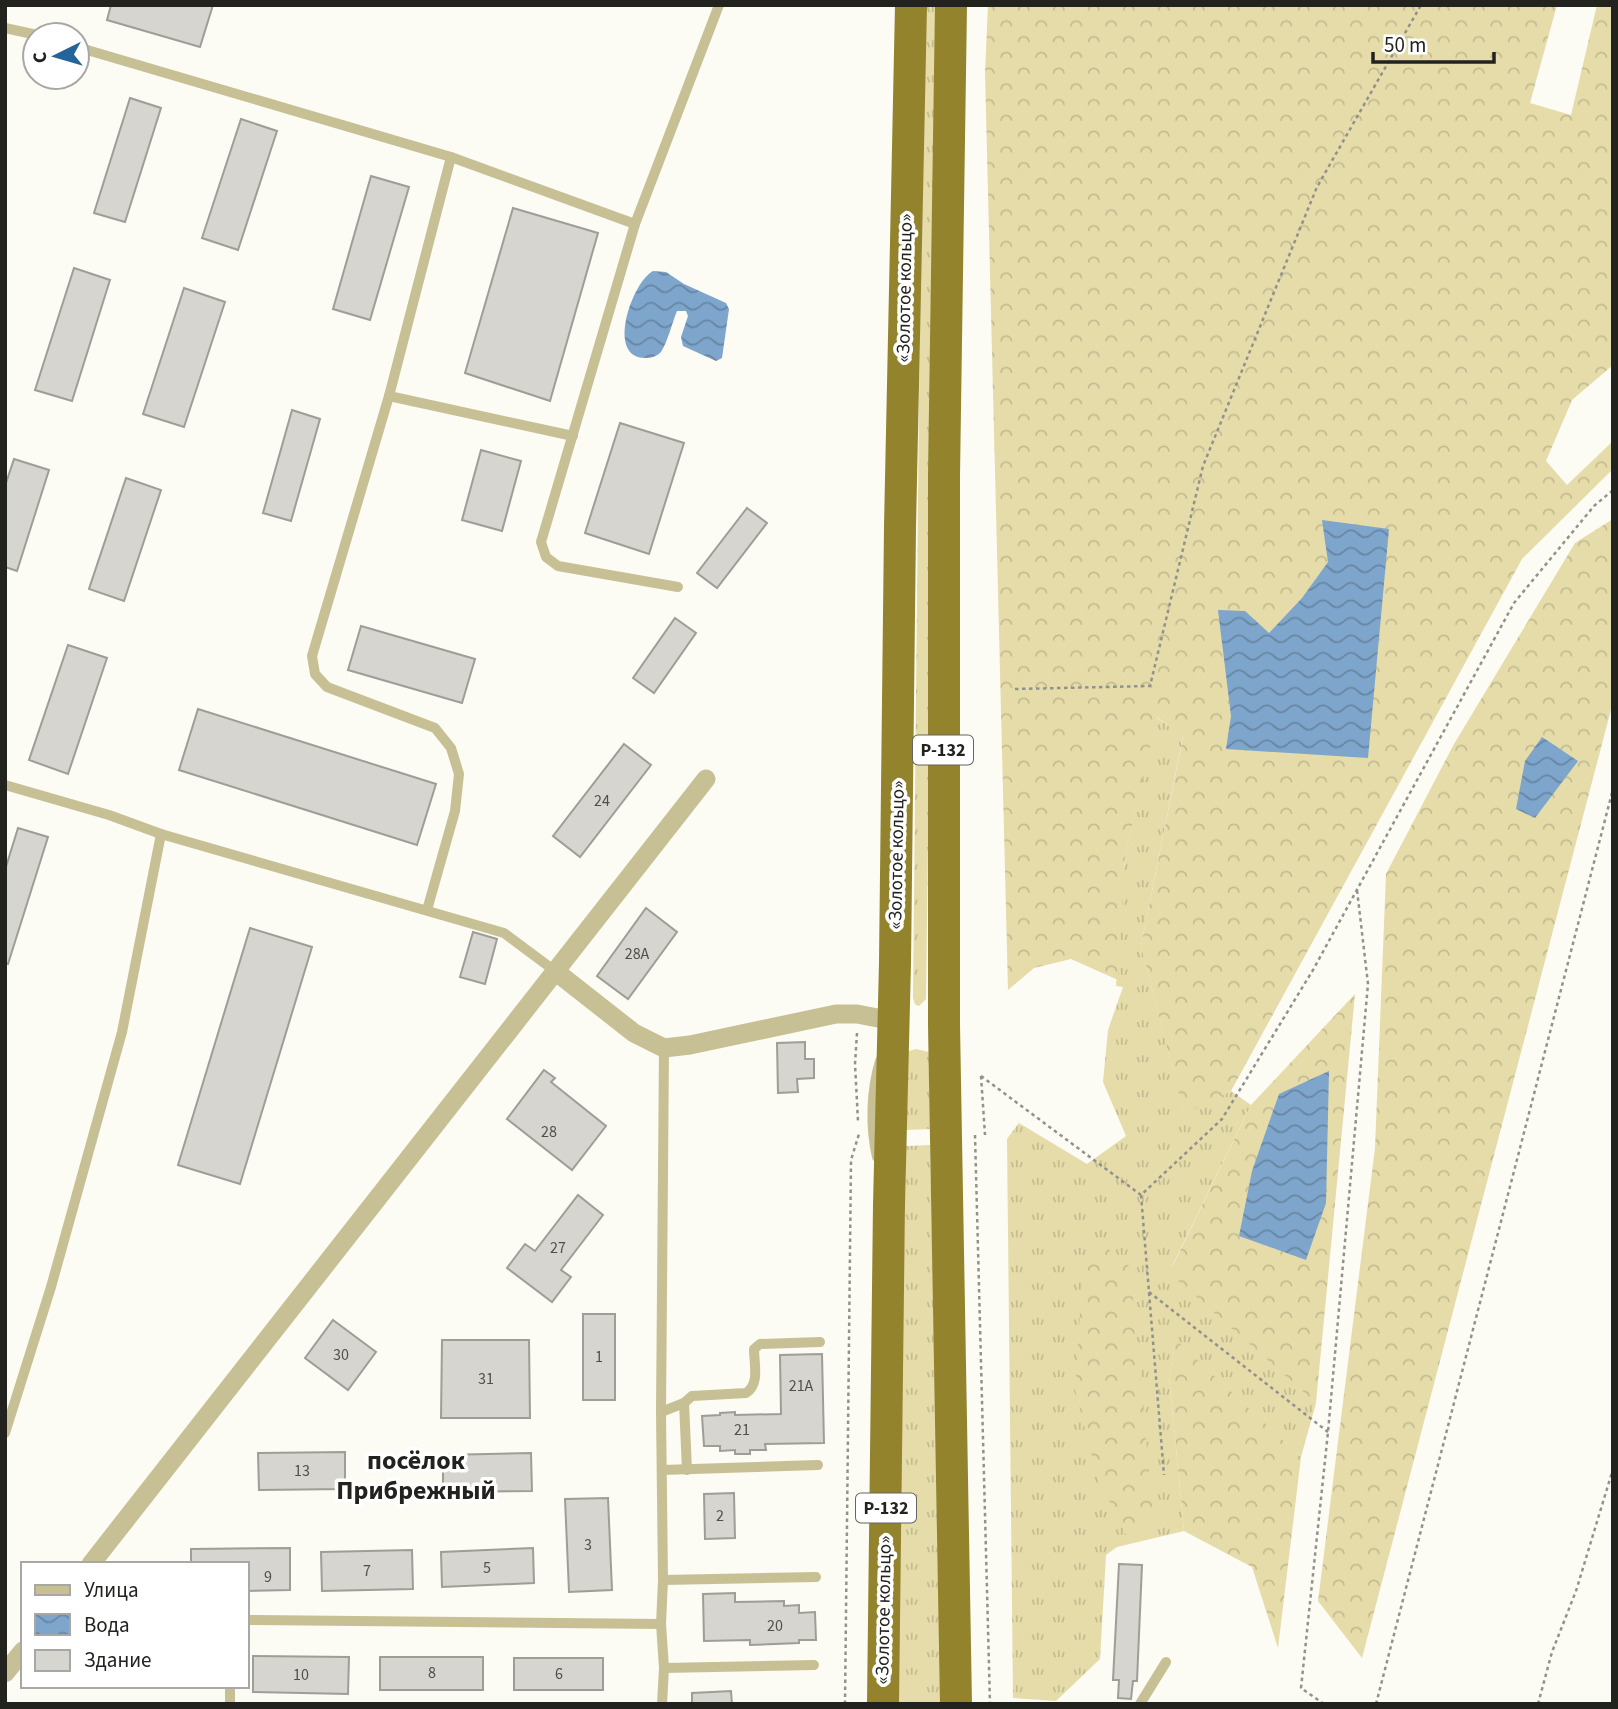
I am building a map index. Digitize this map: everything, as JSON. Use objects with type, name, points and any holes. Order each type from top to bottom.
[{"type":"highway","name":"«Золотое кольцо»","points":[[883,1704],[889,1205],[911,5]]},
{"type":"highway","name":"Р-132","points":[[951,5],[946,272],[944,1025],[956,1704]]},
{"type":"highway","points":[[893,1021],[944,1025]]},
{"type":"street","points":[[93,1562],[706,779]]},
{"type":"street","points":[[555,971],[634,1033],[664,1048],[836,1014],[858,1014],[893,1021]]},
{"type":"street","points":[[5,1673],[21,1653]]},
{"type":"lane","points":[[678,587],[558,566],[546,557],[541,542],[635,224],[719,5]]},
{"type":"lane","points":[[91,51],[451,157],[635,224]]},
{"type":"lane","points":[[427,910],[455,811],[459,774],[451,748],[435,728],[327,687],[315,674],[312,656],[389,396],[451,157]]},
{"type":"lane","points":[[389,396],[573,436]]},
{"type":"lane","points":[[5,785],[109,815],[161,834],[504,933],[555,971]]},
{"type":"lane","points":[[5,1433],[47,1300],[122,1032],[161,834]]},
{"type":"lane","points":[[662,1704],[664,1048]]},
{"type":"lane","points":[[661,1412],[684,1403],[692,1396],[746,1393],[752,1390],[755,1384],[754,1349],[760,1344],[820,1342]]},
{"type":"lane","points":[[684,1403],[687,1470]]},
{"type":"lane","points":[[662,1471],[818,1465]]},
{"type":"lane","points":[[663,1580],[817,1577]]},
{"type":"lane","points":[[248,1620],[661,1624]]},
{"type":"lane","points":[[1140,1704],[1167,1662]]},
{"type":"lane","points":[[664,1668],[814,1665]]},
{"type":"path","points":[[1015,689],[1150,686],[1203,466],[1317,187],[1421,5]]},
{"type":"path","points":[[1141,1195],[1222,1119],[1313,970],[1514,603],[1594,506],[1613,490]]},
{"type":"path","points":[[1376,1704],[1613,789]]},
{"type":"path","points":[[1324,1704],[1301,1688],[1328,1432],[1368,984],[1357,890]]},
{"type":"path","points":[[845,1704],[851,1160],[859,1138],[855,1064],[858,1014]]},
{"type":"path","points":[[985,1135],[981,1076],[1141,1195],[1164,1475]]},
{"type":"path","points":[[975,1135],[990,1704]]},
{"type":"path","points":[[1149,1292],[1328,1432]]},
{"type":"path","points":[[1538,1704],[1552,1652],[1576,1591],[1613,1469]]},
{"type":"green space","points":[[923,5],[939,5],[926,999],[919,1006],[913,998]]},
{"type":"green space","points":[[988,5],[1557,5],[1530,103],[1571,115],[1597,5],[1613,5],[1613,365],[1572,400],[1546,461],[1567,485],[1613,441],[1613,469],[1522,559],[1231,1091],[1184,1114],[1141,946],[1183,737],[1157,717],[1125,856],[1118,980],[1071,959],[1034,968],[1008,990],[985,73]]},
{"type":"green space","points":[[1613,519],[1613,702],[1362,1658],[1318,1601],[1375,1148],[1386,874],[1454,744],[1575,543]]},
{"type":"green space","points":[[1156,717],[1183,736],[1141,946],[1184,1113],[1231,1091],[1251,1105],[1172,1266],[1316,1403],[1301,1457],[1176,1341],[1169,1376],[1184,1531],[1117,1547],[1106,1555],[1100,1659],[1056,1701],[1013,1698],[1007,1139],[1019,1123],[1087,1164],[1126,1136],[1103,1082],[1108,1030],[1123,987],[1116,986],[1125,856]]},
{"type":"green space","points":[[1355,994],[1316,1403],[1169,1273],[1251,1105]]},
{"type":"green space","points":[[916,1049],[929,1052],[932,1129],[905,1130],[904,1056]]},
{"type":"green space","points":[[930,1145],[942,1704],[897,1704],[906,1146]]},
{"type":"green space","points":[[1094,1237],[1130,1267],[1153,1514],[1130,1543],[1097,1476],[1075,1390],[1082,1282]]},
{"type":"green space","points":[[1176,1340],[1301,1457],[1278,1648],[1252,1567],[1184,1531],[1169,1376]]},
{"type":"water","points":[[653,271],[666,272],[684,284],[726,303],[729,309],[722,358],[716,361],[683,346],[681,337],[688,316],[686,311],[677,311],[661,352],[648,358],[634,355],[627,346],[626,319],[637,289]]},
{"type":"water","points":[[1322,520],[1389,529],[1368,758],[1226,749],[1231,716],[1218,610],[1245,611],[1269,633],[1302,598],[1328,562]]},
{"type":"water","points":[[1542,737],[1578,761],[1535,818],[1516,809],[1525,761]]},
{"type":"water","points":[[1329,1071],[1326,1203],[1306,1260],[1239,1236],[1252,1171],[1279,1094]]},
{"type":"building","points":[[111,5],[213,5],[200,47],[107,20]]},
{"type":"building","points":[[130,98],[161,108],[125,222],[94,213]]},
{"type":"building","points":[[241,119],[277,131],[238,250],[202,238]]},
{"type":"building","points":[[371,176],[409,187],[370,320],[333,309]]},
{"type":"building","points":[[513,208],[598,233],[550,401],[465,373]]},
{"type":"building","points":[[74,268],[110,280],[72,401],[35,390]]},
{"type":"building","points":[[184,288],[225,302],[184,427],[143,414]]},
{"type":"building","points":[[292,410],[320,419],[291,521],[263,513]]},
{"type":"building","points":[[620,423],[684,443],[649,554],[585,533]]},
{"type":"building","points":[[481,450],[521,461],[502,531],[462,520]]},
{"type":"building","points":[[14,459],[49,470],[17,571],[5,567],[5,486]]},
{"type":"building","points":[[126,478],[161,490],[124,601],[89,589]]},
{"type":"building","points":[[747,508],[767,523],[717,588],[697,573]]},
{"type":"building","points":[[675,618],[696,633],[654,693],[633,678]]},
{"type":"building","points":[[361,626],[475,659],[462,703],[348,670]]},
{"type":"building","points":[[68,645],[107,658],[68,774],[29,760]]},
{"type":"building","points":[[198,709],[436,784],[417,845],[179,770]]},
{"type":"building","points":[[624,744],[651,765],[580,857],[553,836]]},
{"type":"building","points":[[18,828],[48,837],[8,964],[5,963],[5,870]]},
{"type":"building","points":[[646,908],[677,932],[628,999],[597,976]]},
{"type":"building","points":[[250,928],[312,947],[240,1184],[178,1165]]},
{"type":"building","points":[[473,932],[497,939],[485,984],[460,977]]},
{"type":"building","points":[[805,1042],[805,1059],[814,1059],[814,1078],[797,1079],[798,1092],[778,1093],[777,1043]]},
{"type":"building","points":[[544,1070],[555,1078],[551,1082],[606,1126],[572,1170],[507,1119]]},
{"type":"building","points":[[578,1195],[603,1215],[561,1270],[571,1277],[552,1302],[507,1268],[525,1244],[535,1251]]},
{"type":"building","points":[[583,1314],[615,1314],[615,1400],[583,1400]]},
{"type":"building","points":[[333,1320],[376,1352],[348,1390],[305,1358]]},
{"type":"building","points":[[442,1340],[529,1340],[530,1418],[441,1418]]},
{"type":"building","points":[[822,1354],[824,1443],[765,1444],[766,1450],[750,1450],[750,1454],[735,1454],[735,1450],[720,1451],[720,1446],[704,1446],[702,1416],[735,1412],[735,1415],[781,1414],[780,1355]]},
{"type":"building","points":[[345,1452],[345,1489],[259,1490],[258,1453]]},
{"type":"building","points":[[531,1453],[532,1491],[443,1492],[443,1455]]},
{"type":"building","points":[[734,1493],[735,1538],[705,1539],[704,1494]]},
{"type":"building","points":[[608,1498],[612,1590],[569,1592],[565,1499]]},
{"type":"building","points":[[290,1548],[290,1590],[248,1591],[248,1562],[191,1562],[191,1549]]},
{"type":"building","points":[[533,1548],[534,1583],[442,1587],[441,1552]]},
{"type":"building","points":[[412,1550],[413,1589],[322,1591],[321,1552]]},
{"type":"building","points":[[1119,1564],[1142,1565],[1137,1681],[1133,1681],[1131,1699],[1118,1698],[1119,1680],[1113,1680]]},
{"type":"building","points":[[735,1593],[735,1602],[784,1601],[784,1606],[799,1605],[799,1613],[815,1612],[816,1640],[750,1645],[750,1640],[704,1641],[703,1594]]},
{"type":"building","points":[[253,1656],[349,1657],[348,1694],[253,1692]]},
{"type":"building","points":[[380,1657],[483,1657],[483,1690],[380,1690]]},
{"type":"building","points":[[514,1658],[603,1658],[603,1690],[514,1690]]},
{"type":"building","points":[[731,1691],[732,1704],[692,1704],[692,1693]]},
{"type":"district","name":"посёлок Прибрежный","points":[[416,1475]]}]
